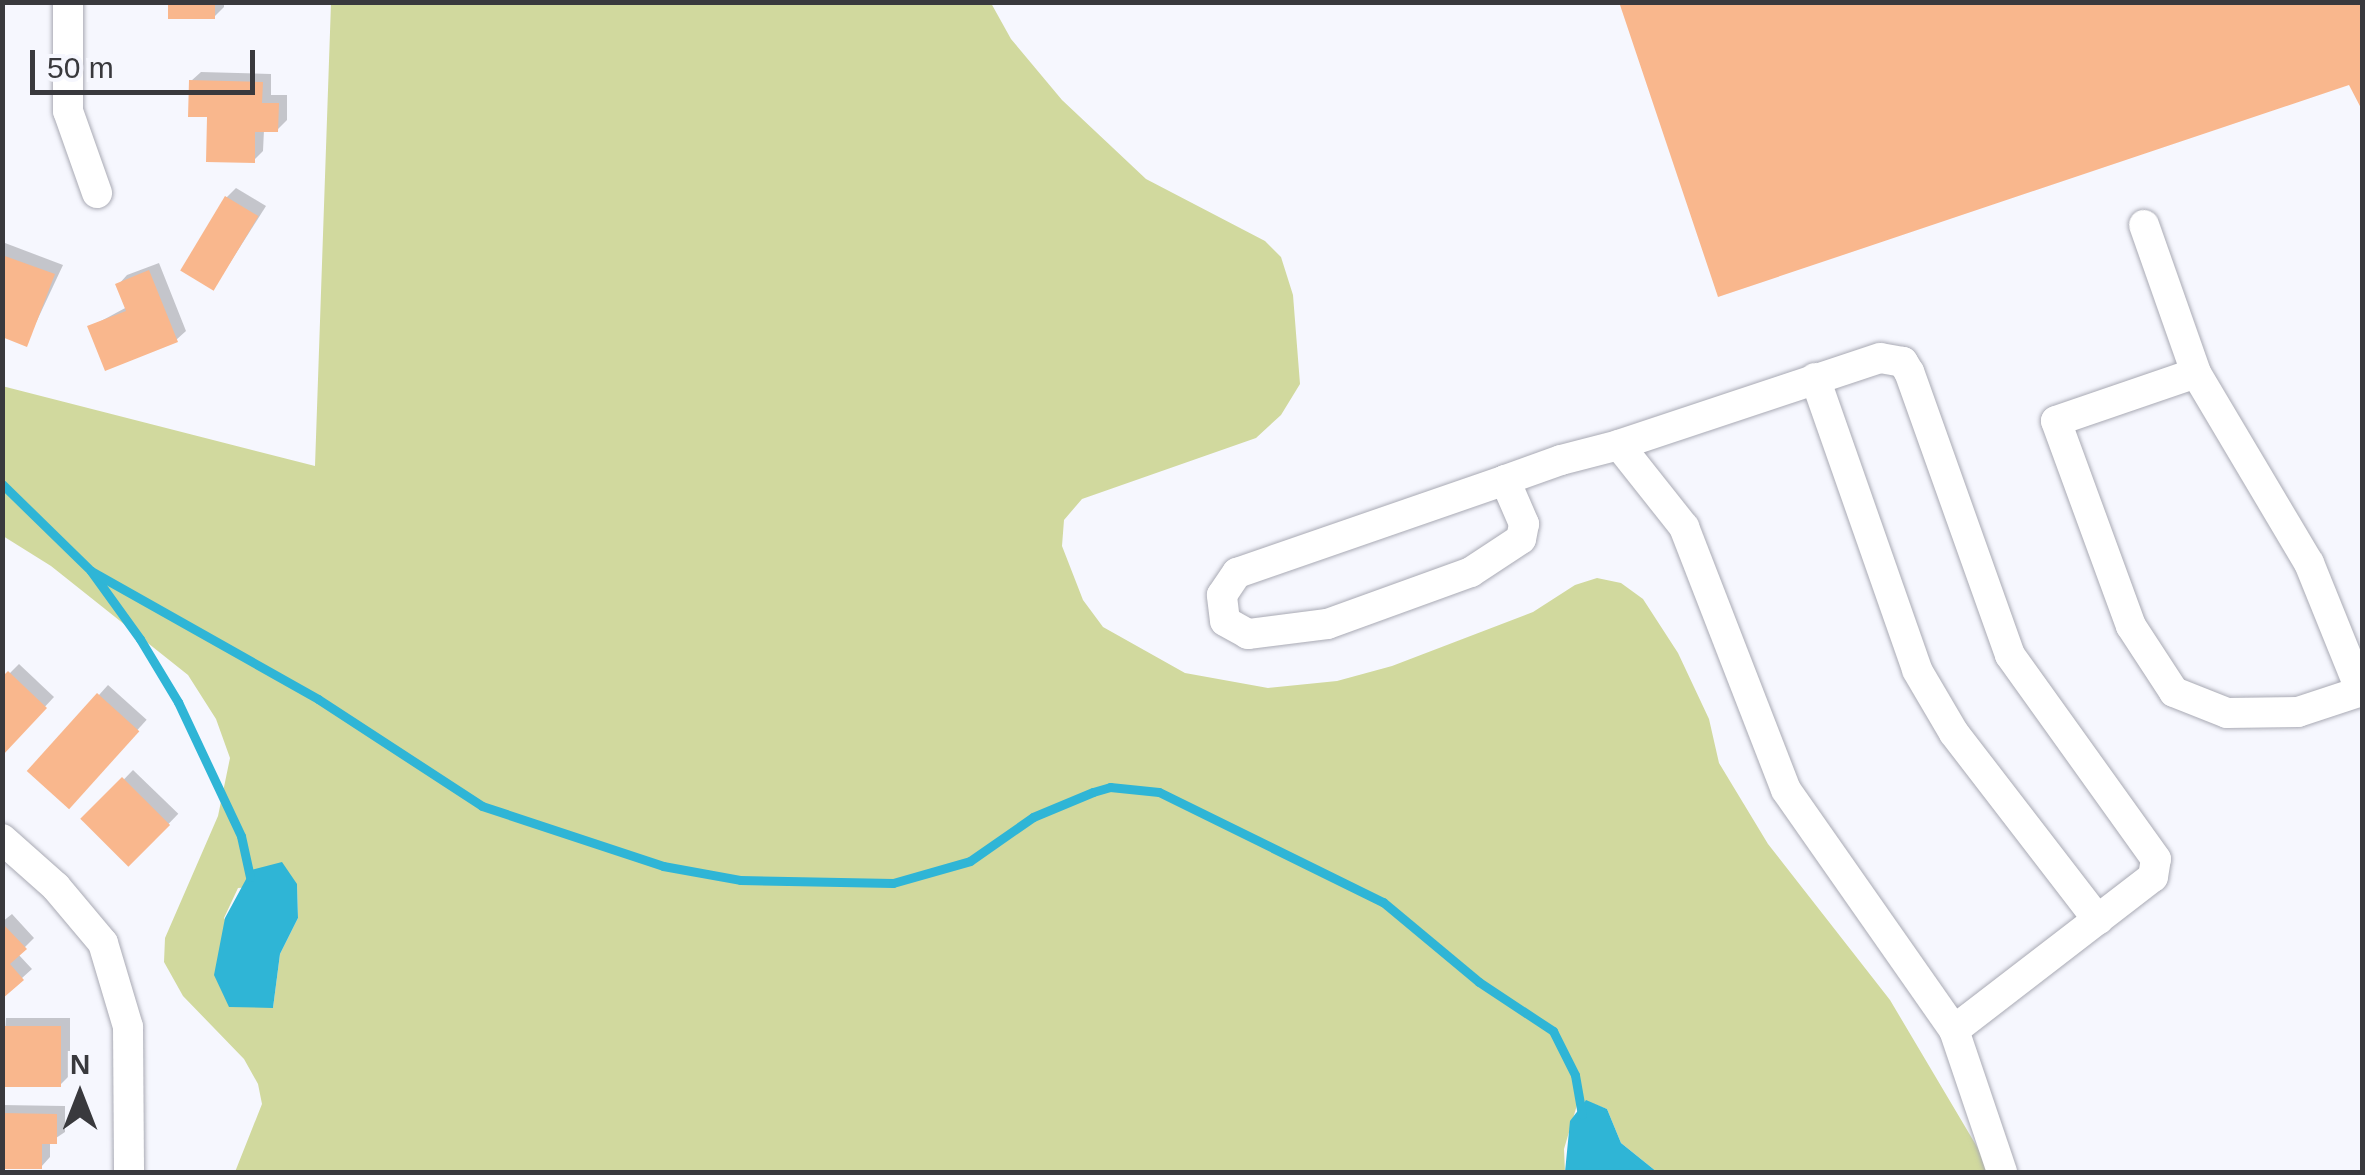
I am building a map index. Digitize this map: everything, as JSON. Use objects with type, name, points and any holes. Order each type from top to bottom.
[{"type":"street","points":[[68,2],[68,112],[98,193]]},
{"type":"street","points":[[2144,225],[2196,373],[2308,562],[2362,691],[2298,712],[2227,713],[2174,692],[2130,626],[2056,420],[2196,373]]},
{"type":"street","points":[[1504,480],[1524,524],[1521,539],[1471,572],[1327,624],[1248,634],[1225,622],[1222,596],[1238,573],[1504,480],[1619,446],[1815,378],[1880,358],[1903,362],[1910,372],[2010,655],[2156,859],[2153,877],[1954,1030]]},
{"type":"street","points":[[1815,378],[1917,670],[1964,746],[2098,920]]},
{"type":"street","points":[[1619,446],[1684,527],[1786,790],[1954,1030],[2002,1172]]},
{"type":"street","points":[[2,839],[56,887],[103,943],[128,1027],[129,1172]]},
{"type":"green space","points":[[331,3],[991,3],[1011,39],[1062,100],[1146,179],[1265,241],[1281,257],[1293,295],[1300,384],[1281,415],[1256,438],[1082,499],[1064,520],[1062,546],[1083,600],[1103,627],[1185,673],[1268,688],[1337,681],[1392,666],[1533,612],[1575,585],[1597,578],[1621,583],[1643,599],[1678,653],[1709,719],[1719,763],[1768,844],[1890,1000],[1992,1172],[1657,1172],[1621,1143],[1607,1109],[1586,1101],[1577,1105],[1564,1149],[1565,1172],[235,1172],[262,1104],[258,1084],[244,1059],[183,996],[164,962],[165,938],[218,816],[230,758],[216,719],[188,675],[51,566],[3,536],[2,386],[315,466]],"holes":[[[297,884],[298,918],[280,954],[273,1008],[224,918],[238,888]]]},
{"type":"water","points":[[282,862],[297,884],[298,918],[280,954],[273,1008],[229,1007],[214,975],[225,918],[251,870]]},
{"type":"water","points":[[1586,1100],[1607,1109],[1621,1143],[1657,1172],[1565,1172],[1570,1121]]},
{"type":"building","points":[[168,2],[215,2],[215,19],[168,19]]},
{"type":"building","points":[[1619,2],[2362,2],[2362,110],[2349,85],[1718,297]]},
{"type":"building","points":[[189,80],[263,82],[262,103],[279,103],[278,132],[255,132],[255,163],[206,162],[207,117],[188,117]]},
{"type":"building","points":[[225,196],[258,216],[214,291],[180,271]]},
{"type":"building","points":[[2,255],[55,274],[27,347],[2,337]]},
{"type":"building","points":[[149,270],[178,342],[105,371],[87,326],[126,311],[115,284]]},
{"type":"building","points":[[8,671],[47,708],[2,756],[2,677]]},
{"type":"building","points":[[97,693],[139,731],[69,809],[27,771]]},
{"type":"building","points":[[122,777],[170,825],[128,867],[80,819]]},
{"type":"building","points":[[2,923],[27,949],[10,964],[24,980],[2,999]]},
{"type":"building","points":[[2,1026],[61,1026],[61,1087],[2,1087]]},
{"type":"building","points":[[2,1113],[57,1114],[57,1144],[42,1144],[42,1169],[2,1169]]},
{"type":"waterway","points":[[2,484],[91,571],[140,639],[178,702],[241,836],[250,877]]},
{"type":"waterway","points":[[91,571],[318,699],[482,806],[663,866],[740,880],[893,883],[970,861],[1033,817],[1093,792],[1110,787],[1159,792],[1383,902],[1479,982],[1553,1031],[1575,1075],[1582,1114]]}]
